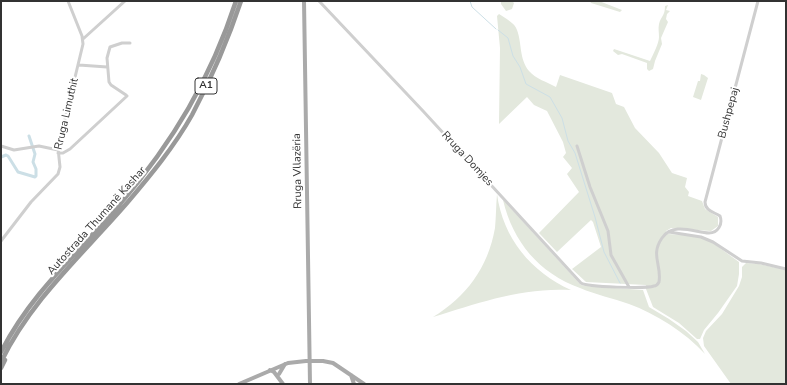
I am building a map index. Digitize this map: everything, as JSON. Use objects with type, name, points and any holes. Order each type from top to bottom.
[{"type":"highway","name":"Autostrada Thumanë Kashar","points":[[1,362],[13,334],[36,297],[62,266],[119,204],[155,161],[173,135],[214,59],[236,1]]},
{"type":"highway","name":"Autostrada Thumanë Kashar","points":[[13,334],[48,290],[103,230],[150,175],[191,116],[218,61],[241,1]]},
{"type":"highway","name":"Autostrada Thumanë Kashar","points":[[1,352],[9,342]]},
{"type":"highway","points":[[1,347],[9,342]]},
{"type":"highway","points":[[1,368],[9,342]]},
{"type":"main road","name":"Rruga Vllazëria","points":[[304,1],[309,373]]},
{"type":"main road","points":[[239,384],[275,368],[296,362],[326,362],[338,366],[359,383]]},
{"type":"main road","points":[[278,376],[286,364]]},
{"type":"main road","points":[[275,368],[278,376]]},
{"type":"main road","points":[[270,370],[274,372],[284,384]]},
{"type":"main road","points":[[306,384],[309,373]]},
{"type":"main road","points":[[309,373],[310,384]]},
{"type":"street","points":[[68,1],[83,39],[125,1]]},
{"type":"street","name":"Rruga Domjes","points":[[319,1],[428,116],[581,283],[588,285],[654,287],[659,282],[659,271],[656,255],[661,239],[668,232]]},
{"type":"street","name":"Bushpepaj","points":[[668,232],[675,230],[712,232],[720,226],[721,218],[717,213],[707,209],[705,202],[758,1]]},
{"type":"street","name":"Rruga Limuthit","points":[[1,241],[31,202],[58,174],[60,167],[58,151],[83,48],[83,39]]},
{"type":"street","points":[[1,146],[14,150],[39,146],[63,153],[70,149],[127,96],[111,85],[107,58],[110,47],[122,43],[130,43]]},
{"type":"street","points":[[78,65],[108,67]]},
{"type":"street","points":[[577,146],[590,187],[608,230],[611,255],[628,287]]},
{"type":"street","points":[[668,232],[701,237],[713,242],[742,261],[786,268]]},
{"type":"shaded area","points":[[501,1],[512,1],[514,3],[512,9],[506,11],[501,4]]},
{"type":"shaded area","points":[[590,1],[599,1],[622,10],[620,12],[591,3]]},
{"type":"shaded area","points":[[668,5],[666,10],[670,11],[667,14],[666,19],[668,22],[661,38],[662,44],[653,69],[649,71],[647,69],[647,63],[622,54],[618,55],[613,51],[614,49],[650,61],[658,42],[660,21],[665,6]]},
{"type":"shaded area","points":[[499,14],[516,27],[519,35],[522,56],[526,66],[532,74],[556,87],[560,75],[612,93],[616,104],[624,107],[635,128],[659,153],[672,173],[687,178],[685,187],[689,192],[688,196],[702,201],[705,209],[718,217],[718,226],[711,231],[671,228],[666,231],[668,234],[697,236],[713,243],[739,262],[737,286],[704,330],[700,339],[697,339],[679,323],[653,307],[646,289],[646,285],[586,282],[572,269],[601,247],[591,220],[557,252],[539,233],[579,192],[567,174],[572,168],[563,157],[566,153],[563,142],[547,111],[534,105],[527,97],[499,124],[500,48],[497,16]]},
{"type":"shaded area","points":[[701,74],[708,78],[701,100],[693,97],[698,81],[700,81]]},
{"type":"shaded area","points":[[497,194],[505,225],[521,252],[543,274],[571,290],[536,291],[501,297],[433,317],[445,309],[465,291],[481,268],[492,242],[495,228]]},
{"type":"shaded area","points":[[503,200],[581,285],[643,290],[649,307],[686,331],[698,342],[705,354],[688,338],[660,318],[629,304],[565,282],[540,265],[521,242],[513,229]]},
{"type":"shaded area","points":[[746,263],[759,264],[786,270],[786,384],[731,384],[704,346],[703,338],[706,331],[722,314],[739,286],[742,277],[742,267]]},
{"type":"waterway","points":[[470,1],[472,7],[496,29]]},
{"type":"waterway","points":[[498,30],[508,38],[513,56],[520,67],[526,84],[550,97],[562,118],[568,141],[575,153],[595,217],[604,252],[620,283]]},
{"type":"waterway","points":[[1,157],[6,155],[8,156],[18,172],[35,177],[36,169],[33,162],[35,154],[29,136]]}]
